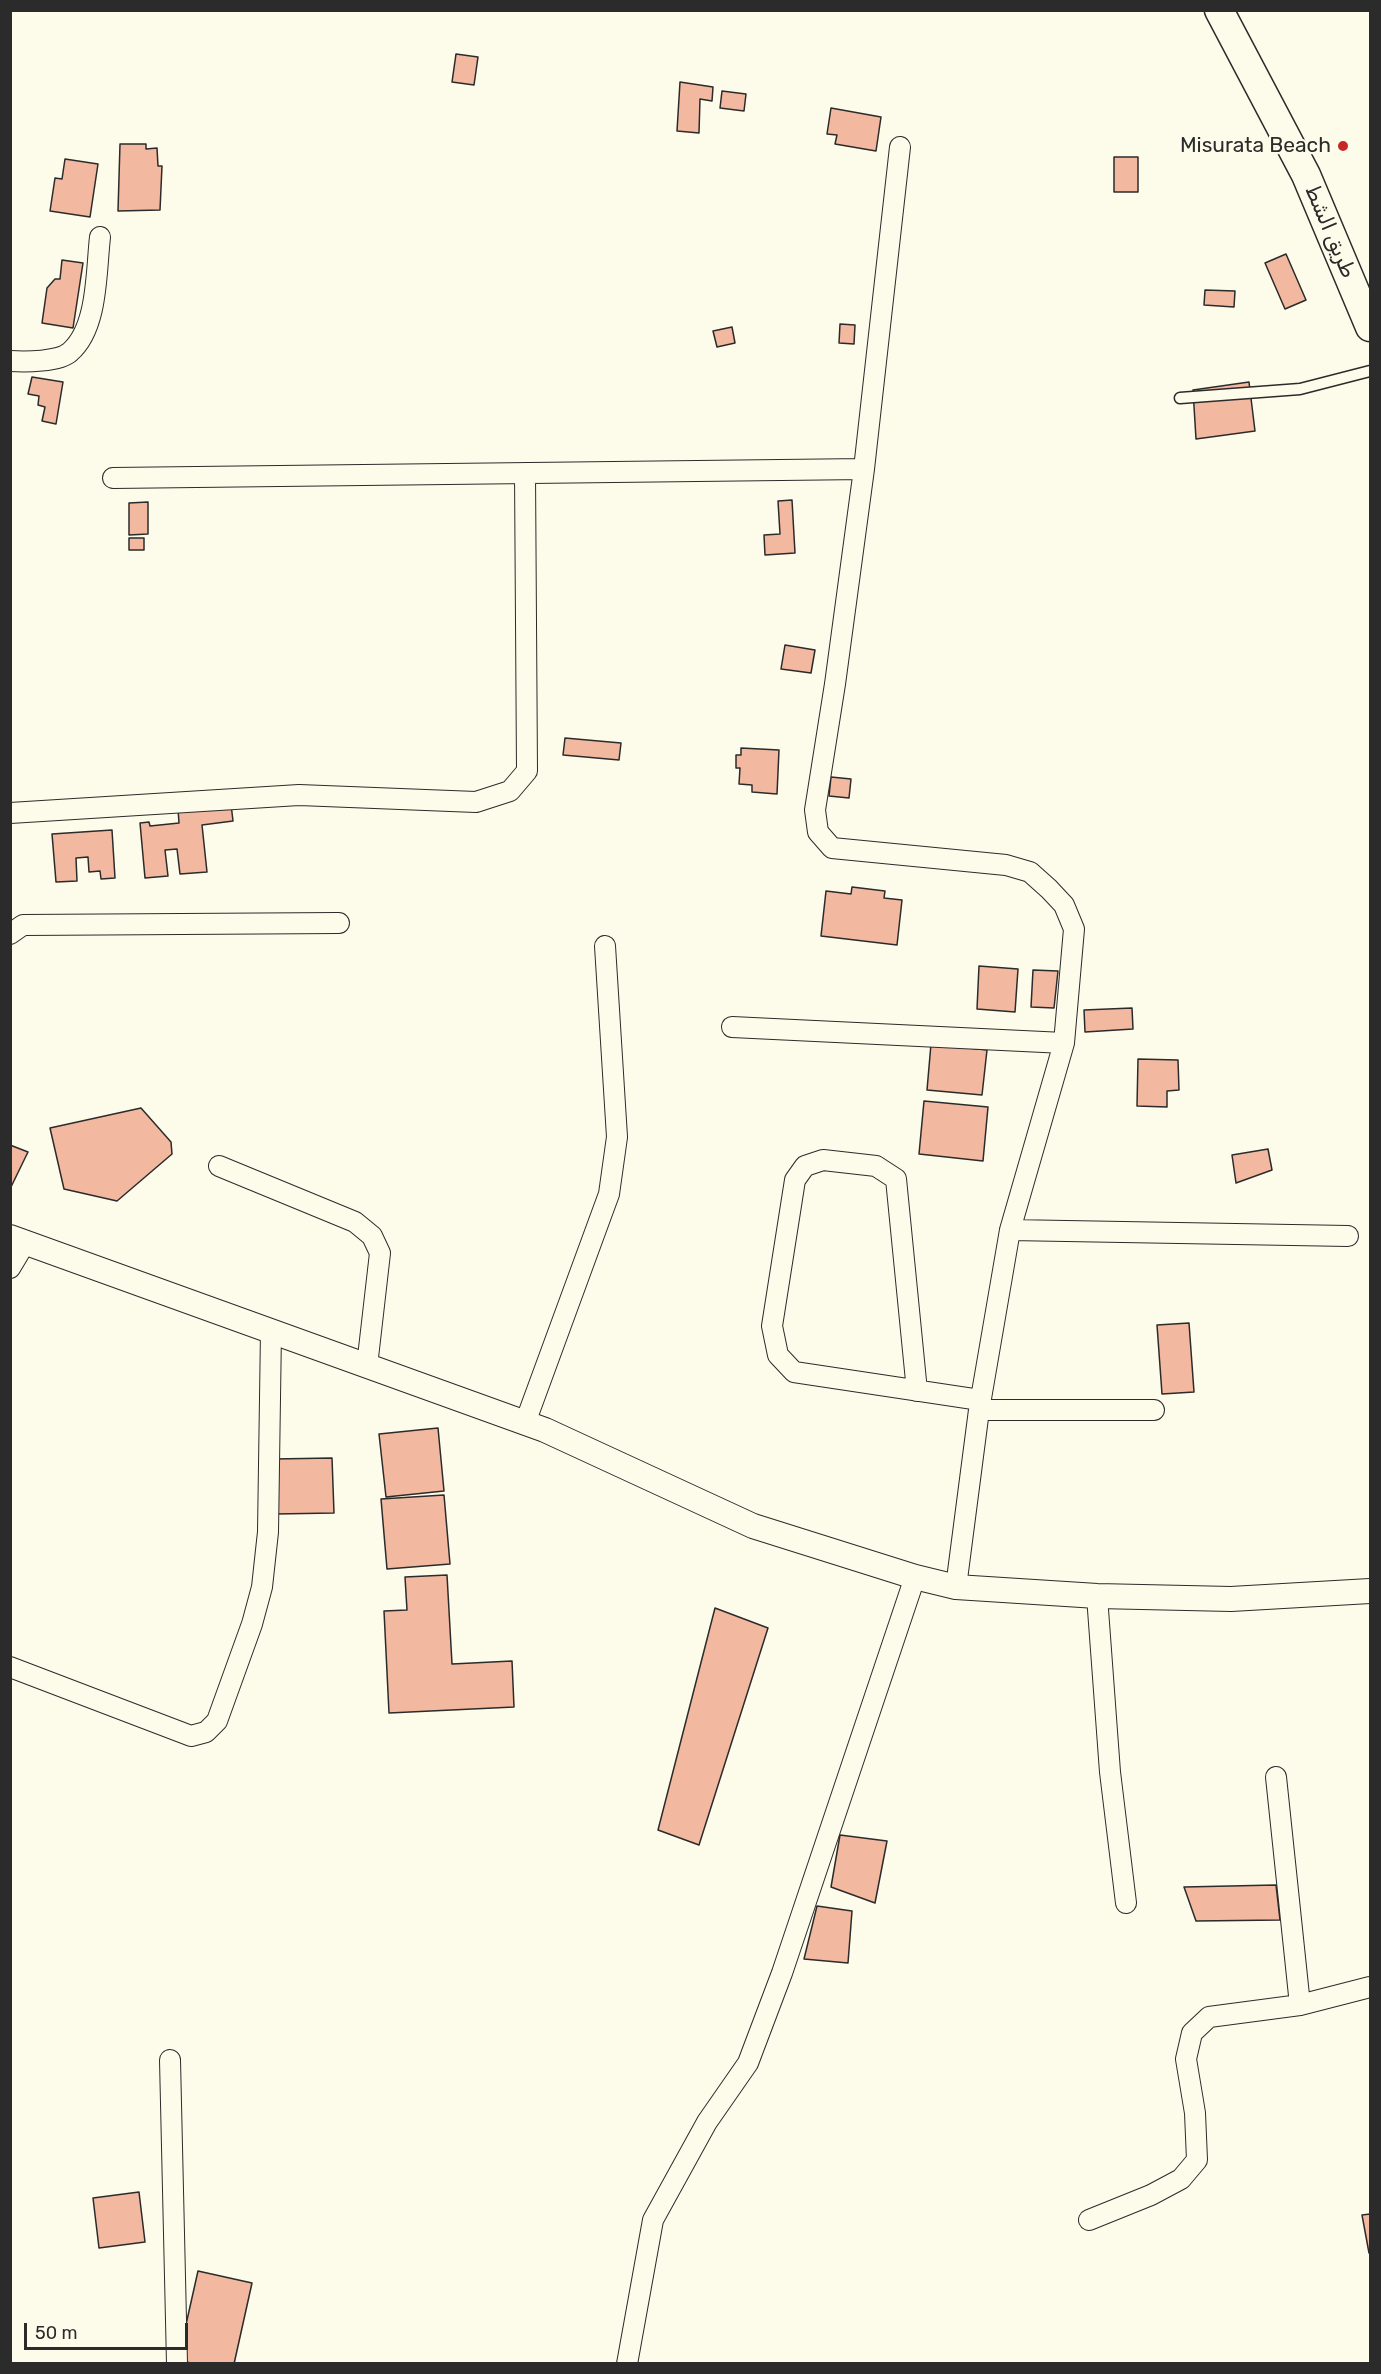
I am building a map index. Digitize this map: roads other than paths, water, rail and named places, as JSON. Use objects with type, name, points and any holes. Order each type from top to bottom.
[{"type":"main road","name":"طريق الشط","points":[[1219,10],[1306,175],[1371,327]]},
{"type":"street","points":[[900,147],[864,469],[836,684],[815,810],[818,832],[832,848],[1006,865],[1030,872],[1064,905],[1074,929],[1064,1043],[1010,1230],[980,1405],[956,1587]]},
{"type":"street","points":[[10,361],[33,362],[69,354],[89,328],[100,237]]},
{"type":"street","points":[[113,478],[864,469]]},
{"type":"street","points":[[10,813],[299,795],[476,802],[510,791],[528,771],[525,473]]},
{"type":"street","points":[[10,934],[23,925],[339,923]]},
{"type":"street","points":[[525,1423],[609,1194],[617,1137],[605,946]]},
{"type":"street","points":[[732,1027],[1064,1043]]},
{"type":"street","points":[[916,1391],[896,1179],[876,1166],[822,1160],[805,1166],[795,1180],[772,1326],[778,1355],[794,1372],[916,1391],[980,1405],[1154,1410]]},
{"type":"street","points":[[219,1166],[355,1222],[372,1236],[380,1253],[367,1366]]},
{"type":"street","points":[[1010,1230],[1348,1236]]},
{"type":"street","points":[[10,1268],[18,1240],[525,1423],[753,1526],[915,1577],[956,1587],[1097,1596],[1231,1599],[1371,1591]]},
{"type":"street","points":[[10,1667],[191,1736],[206,1732],[217,1721],[252,1624],[262,1587],[267,1532],[271,1331]]},
{"type":"street","points":[[627,2364],[653,2220],[707,2122],[748,2063],[786,1962],[915,1577]]},
{"type":"street","points":[[1097,1596],[1110,1772],[1125,1903]]},
{"type":"street","points":[[1276,1777],[1300,2005]]},
{"type":"street","points":[[1089,2220],[1151,2195],[1181,2179],[1197,2160],[1195,2113],[1186,2059],[1192,2033],[1209,2016],[1300,2005],[1371,1988]]},
{"type":"street","points":[[170,2060],[177,2364]]},
{"type":"lane","points":[[1180,398],[1300,389],[1371,371]]},
{"type":"place","name":"Misurata Beach","points":[[1343,146]]}]
